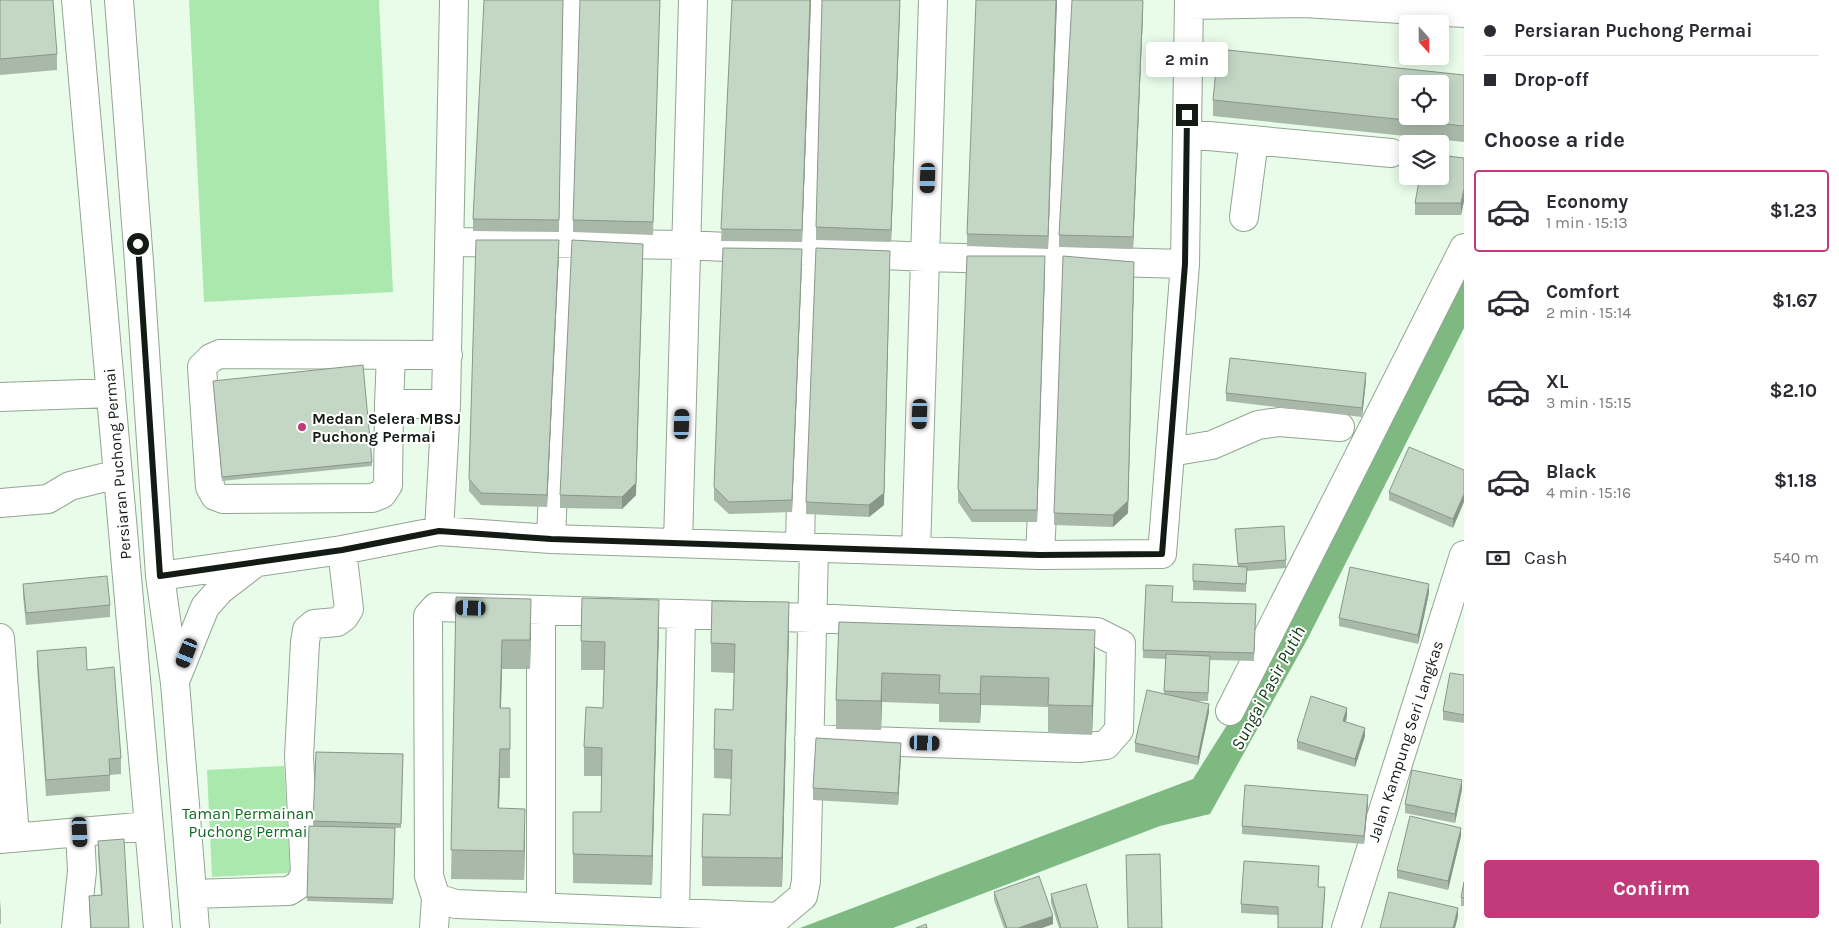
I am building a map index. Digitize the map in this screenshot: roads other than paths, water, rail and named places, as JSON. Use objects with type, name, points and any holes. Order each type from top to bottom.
[{"type":"street","name":"Persiaran Puchong Permai","points":[[76,0],[158,928]]},
{"type":"street","name":"Persiaran Puchong Permai","points":[[119,0],[160,576],[175,683],[195,928]]},
{"type":"street","points":[[439,531],[448,355],[454,0]]},
{"type":"street","points":[[551,539],[562,244],[568,0]]},
{"type":"street","points":[[678,543],[693,0]]},
{"type":"street","points":[[436,898],[456,904],[778,917],[803,896],[806,882],[812,618],[807,547],[806,251],[815,0]]},
{"type":"street","points":[[916,551],[933,0]]},
{"type":"street","points":[[1040,555],[1054,260],[1062,0]]},
{"type":"street","points":[[160,576],[342,550],[439,531],[551,539],[1040,555],[1162,554],[1185,264],[1189,2],[1305,3],[1464,13]]},
{"type":"street","points":[[1187,134],[1391,153]]},
{"type":"street","points":[[1244,217],[1254,140]]},
{"type":"street","points":[[449,242],[687,245],[925,257],[1185,264]]},
{"type":"street","points":[[1230,711],[1464,248]]},
{"type":"street","points":[[391,354],[388,485],[382,494],[372,498],[223,499],[215,496],[210,487],[202,367],[211,358],[220,354],[391,354],[448,355]]},
{"type":"street","points":[[0,397],[111,393]]},
{"type":"street","points":[[389,404],[446,404]]},
{"type":"street","points":[[1170,452],[1212,445],[1258,425],[1279,422],[1340,427]]},
{"type":"street","points":[[0,503],[48,499],[70,486],[118,474]]},
{"type":"street","points":[[120,505],[145,557],[160,576],[156,612],[136,684]]},
{"type":"street","points":[[192,894],[289,891],[300,884],[305,873],[299,756],[305,642],[307,630],[314,624],[337,622],[344,618],[349,609],[342,550]]},
{"type":"street","name":"Jalan Kampung Seri Langkas","points":[[1346,928],[1464,555]]},
{"type":"street","points":[[175,683],[205,607],[220,590],[256,562]]},
{"type":"street","points":[[434,928],[436,898],[429,876],[428,616],[436,607],[812,618],[1097,632],[1121,644],[1119,730],[1106,745],[1079,748],[810,739]]},
{"type":"street","points":[[541,610],[541,907]]},
{"type":"street","points":[[675,912],[681,614]]},
{"type":"street","points":[[0,638],[8,838],[149,826],[164,837],[170,845],[178,864],[182,885],[195,928]]},
{"type":"street","points":[[149,826],[164,792],[170,771],[176,710]]},
{"type":"street","points":[[76,928],[82,871],[80,832]]},
{"type":"water","name":"Sungai Pasir Putih","points":[[1464,257],[1464,328],[1308,638],[1210,814],[1160,826],[893,928],[800,928],[1193,779],[1227,725]]},
{"type":"place","name":"Medan Selera MBSJ Puchong Permai","points":[[302,427]]},
{"type":"park label","name":"Taman Permainan Puchong Permai","points":[[248,822]]}]
